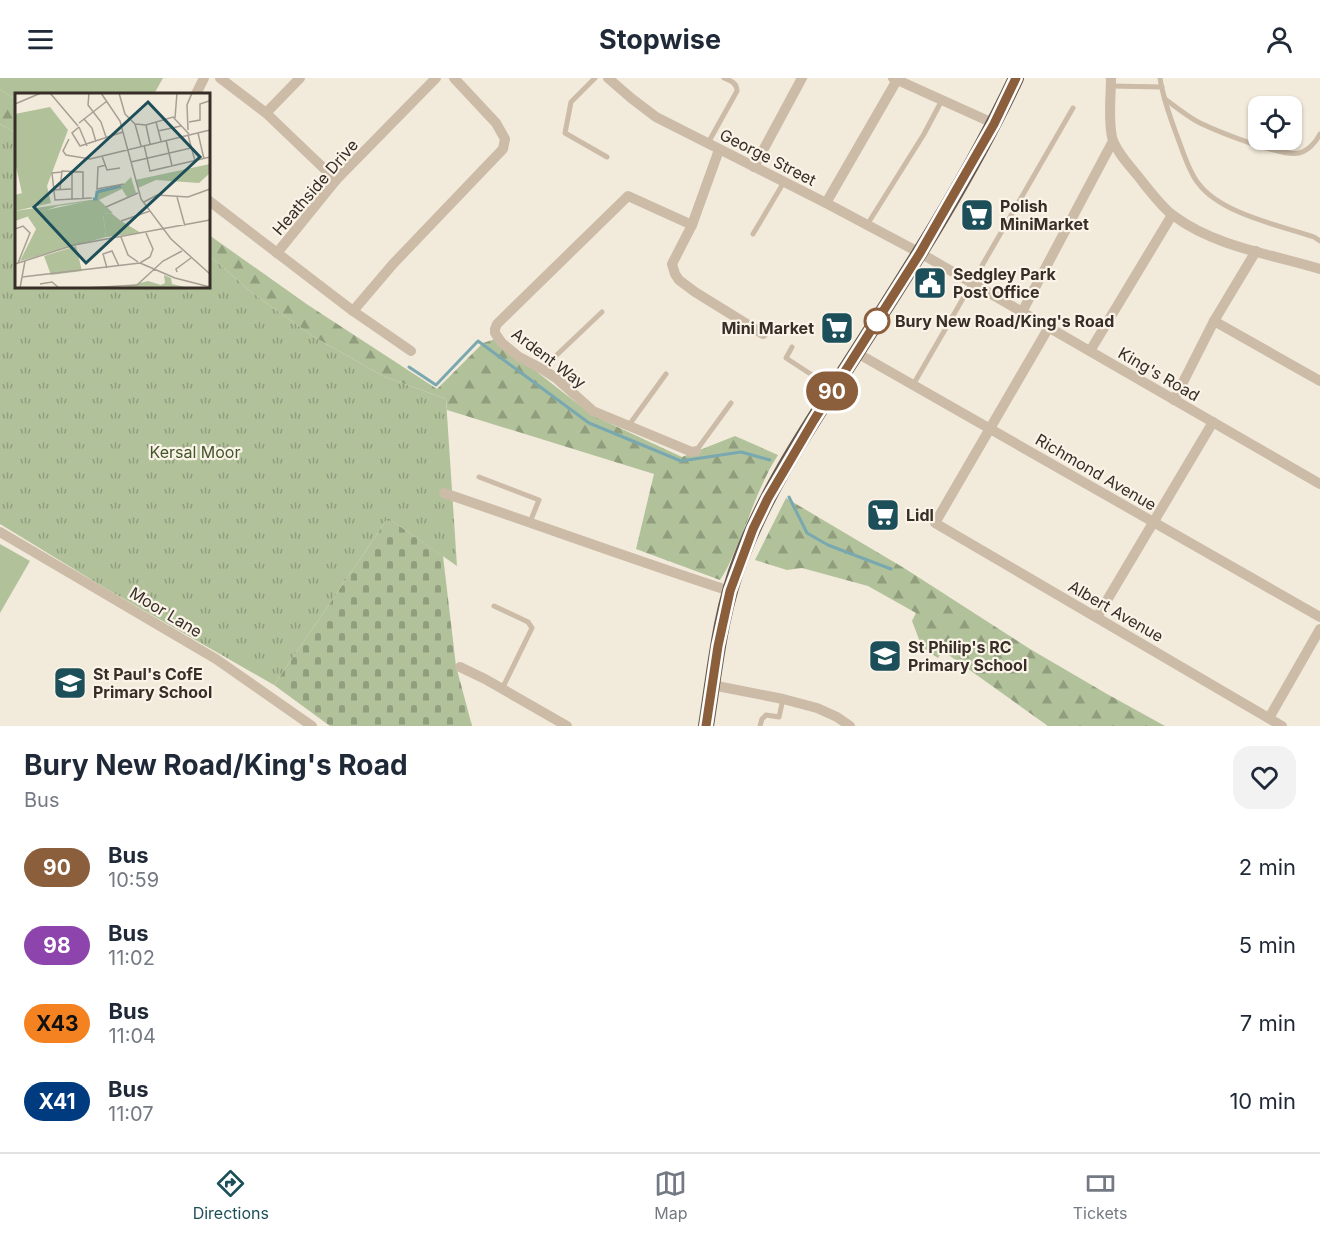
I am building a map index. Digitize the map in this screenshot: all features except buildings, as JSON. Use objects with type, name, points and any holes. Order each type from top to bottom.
[{"type":"highway","points":[[706,726],[718,646],[730,591],[753,529],[768,498],[814,420],[920,253],[994,124],[1017,78]]},
{"type":"street","points":[[196,93],[204,78]]},
{"type":"street","points":[[220,78],[266,113],[336,180]]},
{"type":"street","points":[[266,113],[300,78]]},
{"type":"street","name":"Heathside Drive","points":[[210,202],[278,253],[336,180],[436,78]]},
{"type":"street","name":"George Street","points":[[609,78],[656,117],[920,253]]},
{"type":"street","points":[[754,167],[802,78]]},
{"type":"street","points":[[826,203],[895,79],[994,124]]},
{"type":"street","points":[[352,311],[393,264],[503,148],[505,139],[496,123],[460,80]]},
{"type":"street","points":[[1111,82],[1109,113],[1113,141],[1125,160],[1172,215],[1214,239],[1320,269]]},
{"type":"street","points":[[1022,312],[1113,141]]},
{"type":"street","points":[[719,150],[692,225],[672,264],[679,280],[763,334]]},
{"type":"street","name":"Ardent Way","points":[[692,225],[628,196],[497,324],[495,333],[500,341],[519,357],[556,378],[593,411],[693,452],[696,451]]},
{"type":"street","points":[[1090,351],[1172,215]]},
{"type":"street","points":[[1174,400],[1214,321],[1256,251]]},
{"type":"street","points":[[278,253],[352,311],[411,351]]},
{"type":"street","name":"King's Road","points":[[920,253],[1320,484]]},
{"type":"street","points":[[1214,321],[1320,381]]},
{"type":"street","points":[[990,429],[1049,327]]},
{"type":"street","name":"Richmond Avenue","points":[[857,353],[1320,617]]},
{"type":"street","points":[[1097,617],[1213,422]]},
{"type":"street","name":"Albert Avenue","points":[[990,429],[935,523],[1282,726]]},
{"type":"street","points":[[444,493],[622,556],[730,591]]},
{"type":"street","name":"Moor Lane","points":[[0,532],[216,659],[312,726]]},
{"type":"street","points":[[1269,718],[1320,628]]},
{"type":"street","points":[[460,667],[567,726]]},
{"type":"street","points":[[712,685],[817,708],[850,726]]},
{"type":"lane","points":[[594,78],[571,102],[565,133],[607,157]]},
{"type":"lane","points":[[708,144],[737,87],[724,78]]},
{"type":"lane","points":[[1160,78],[1164,98],[1187,163],[1198,183],[1215,200],[1254,219],[1319,238]]},
{"type":"lane","points":[[1111,82],[1162,87]]},
{"type":"lane","points":[[1164,98],[1199,122],[1263,147],[1286,153],[1301,153],[1316,142],[1320,134]]},
{"type":"lane","points":[[867,225],[924,134],[942,100]]},
{"type":"lane","points":[[913,385],[1073,108]]},
{"type":"lane","points":[[753,234],[784,182]]},
{"type":"lane","points":[[542,369],[602,312]]},
{"type":"lane","points":[[792,347],[786,358],[833,389]]},
{"type":"lane","points":[[629,425],[666,374]]},
{"type":"lane","points":[[696,451],[731,403]]},
{"type":"lane","points":[[479,477],[539,500],[530,522]]},
{"type":"lane","points":[[494,606],[528,622],[532,628],[502,689]]},
{"type":"lane","points":[[760,726],[766,715],[779,717],[783,699]]},
{"type":"green space","points":[[0,78],[163,78],[155,93],[15,93],[15,99],[0,89]]},
{"type":"green space","points":[[0,89],[15,99],[15,132],[0,124]]},
{"type":"green space","name":"Kersal Moor","points":[[0,124],[15,132],[15,288],[210,288],[210,256],[250,291],[314,337],[383,376],[446,399],[457,566],[388,518],[274,685],[105,588],[0,524]]},
{"type":"green space","points":[[210,236],[308,305],[437,389],[483,343],[495,339],[592,415],[682,457],[735,436],[778,455],[762,485],[741,537],[720,580],[636,549],[654,474],[447,410],[446,399],[383,376],[314,337],[250,291],[210,256]]},
{"type":"green space","points":[[786,498],[904,568],[1030,649],[1165,726],[1048,726],[943,651],[938,658],[922,647],[912,621],[916,613],[868,586],[802,568],[787,570],[755,560]]},
{"type":"green space","points":[[388,518],[443,556],[456,666],[472,726],[330,726],[274,685]]},
{"type":"green space","points":[[0,544],[30,561],[0,613]]},
{"type":"waterway","points":[[409,367],[436,385],[478,341],[589,423],[681,461],[741,452],[770,460]]},
{"type":"waterway","points":[[789,497],[807,533],[828,545],[891,569]]},
{"type":"bus line","name":"90","points":[[706,726],[718,646],[730,591],[753,529],[768,498],[814,420],[920,253],[994,124],[1016,78]]},
{"type":"place","name":"Polish MiniMarket","points":[[977,215]]},
{"type":"place","name":"Sedgley Park Post Office","points":[[930,283]]},
{"type":"place","name":"Bury New Road/King's Road","points":[[877,321]]},
{"type":"place","name":"Mini Market","points":[[837,328]]},
{"type":"place","name":"Lidl","points":[[883,515]]},
{"type":"place","name":"St Philip's RC Primary School","points":[[885,656]]},
{"type":"place","name":"St Paul's CofE Primary School","points":[[70,683]]}]
